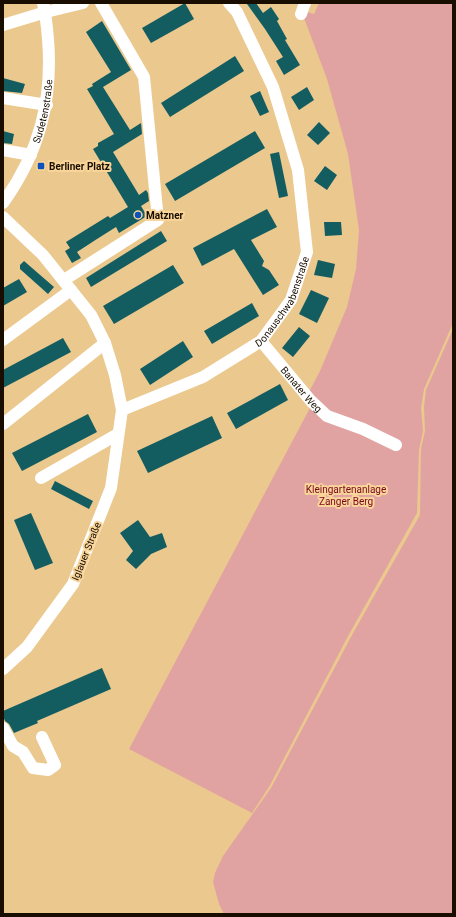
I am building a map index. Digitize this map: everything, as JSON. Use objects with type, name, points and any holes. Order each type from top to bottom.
[{"type":"street","points":[[3,25],[45,7],[83,3]]},
{"type":"street","points":[[3,340],[68,285],[158,220],[144,77],[101,3]]},
{"type":"street","name":"Donauschwabenstraße","points":[[122,410],[203,377],[260,341],[291,300],[307,252],[298,170],[273,87],[237,12],[229,3]]},
{"type":"street","name":"Sudetenstraße","points":[[3,203],[19,180],[31,155],[39,135],[47,105],[49,48],[45,7]]},
{"type":"street","points":[[3,98],[47,105]]},
{"type":"street","points":[[3,150],[31,155]]},
{"type":"street","name":"Iglauer Straße","points":[[3,217],[43,255],[91,316],[106,343],[115,375],[122,410],[111,488],[73,584],[27,647],[3,668]]},
{"type":"street","name":"Banater Weg","points":[[260,341],[311,401],[327,416],[363,429],[396,445]]},
{"type":"street","points":[[3,424],[106,343]]},
{"type":"street","points":[[41,478],[118,434]]},
{"type":"street","points":[[3,728],[13,746],[23,752],[33,768],[48,770],[55,765],[42,737]]},
{"type":"green space","name":"Kleingartenanlage Zanger Berg","points":[[319,3],[453,3],[453,323],[424,389],[421,408],[423,431],[419,450],[417,513],[347,638],[269,787],[252,813],[129,749],[311,406],[310,390],[320,371],[347,307],[356,269],[359,230],[348,154],[327,79],[301,10],[314,14]]},
{"type":"green space","points":[[453,329],[453,914],[224,914],[219,904],[213,882],[215,873],[223,856],[271,788],[352,635],[420,515],[421,449],[425,431],[424,407],[426,390]]},
{"type":"building","points":[[185,3],[194,19],[151,43],[142,28]]},
{"type":"building","points":[[256,3],[263,13],[271,7],[279,19],[277,21],[287,39],[285,40],[300,65],[284,75],[276,61],[283,57],[247,4]]},
{"type":"building","points":[[102,21],[131,70],[103,87],[130,130],[141,123],[142,134],[113,152],[139,195],[146,190],[149,201],[141,206],[147,216],[119,233],[116,227],[77,252],[81,258],[72,263],[65,251],[70,248],[66,242],[108,216],[110,218],[128,207],[93,149],[98,146],[98,143],[114,134],[87,89],[111,72],[86,32]]},
{"type":"building","points":[[235,56],[244,71],[170,117],[161,103]]},
{"type":"building","points":[[3,78],[25,84],[22,93],[3,91]]},
{"type":"building","points":[[307,87],[314,100],[299,110],[291,97]]},
{"type":"building","points":[[260,91],[269,112],[260,116],[250,96]]},
{"type":"building","points":[[319,122],[330,133],[318,145],[307,135]]},
{"type":"building","points":[[3,131],[14,134],[12,144],[3,143]]},
{"type":"building","points":[[255,131],[265,148],[175,201],[165,184]]},
{"type":"building","points":[[279,152],[288,196],[279,198],[270,154]]},
{"type":"building","points":[[325,166],[337,175],[327,190],[314,181]]},
{"type":"building","points":[[267,209],[277,227],[251,240],[264,261],[262,266],[269,270],[279,285],[263,295],[234,249],[202,266],[193,248]]},
{"type":"building","points":[[324,222],[341,222],[342,235],[325,236]]},
{"type":"building","points":[[161,231],[167,241],[91,287],[86,278]]},
{"type":"building","points":[[318,260],[335,264],[332,278],[314,275]]},
{"type":"building","points":[[24,261],[54,287],[48,294],[20,269],[20,265]]},
{"type":"building","points":[[173,265],[184,283],[114,324],[103,306]]},
{"type":"building","points":[[19,279],[27,292],[3,306],[3,288]]},
{"type":"building","points":[[311,290],[329,298],[317,323],[299,314]]},
{"type":"building","points":[[252,303],[259,316],[212,344],[204,331]]},
{"type":"building","points":[[299,327],[310,336],[293,357],[282,348]]},
{"type":"building","points":[[63,338],[71,352],[3,388],[3,370]]},
{"type":"building","points":[[183,341],[193,357],[150,385],[140,369]]},
{"type":"building","points":[[280,384],[288,400],[236,429],[227,413]]},
{"type":"building","points":[[88,414],[97,432],[22,471],[12,453]]},
{"type":"building","points":[[212,416],[222,438],[148,473],[137,451]]},
{"type":"building","points":[[55,481],[93,501],[89,509],[51,489]]},
{"type":"building","points":[[31,513],[53,563],[35,570],[14,520]]},
{"type":"building","points":[[138,520],[150,537],[162,533],[167,547],[151,554],[136,569],[126,560],[133,551],[120,533]]},
{"type":"building","points":[[102,668],[111,689],[37,721],[38,723],[14,733],[9,724],[5,721],[3,711]]},
{"type":"place","name":"Berliner Platz","points":[[41,166]]},
{"type":"place","name":"Matzner","points":[[138,215]]}]
